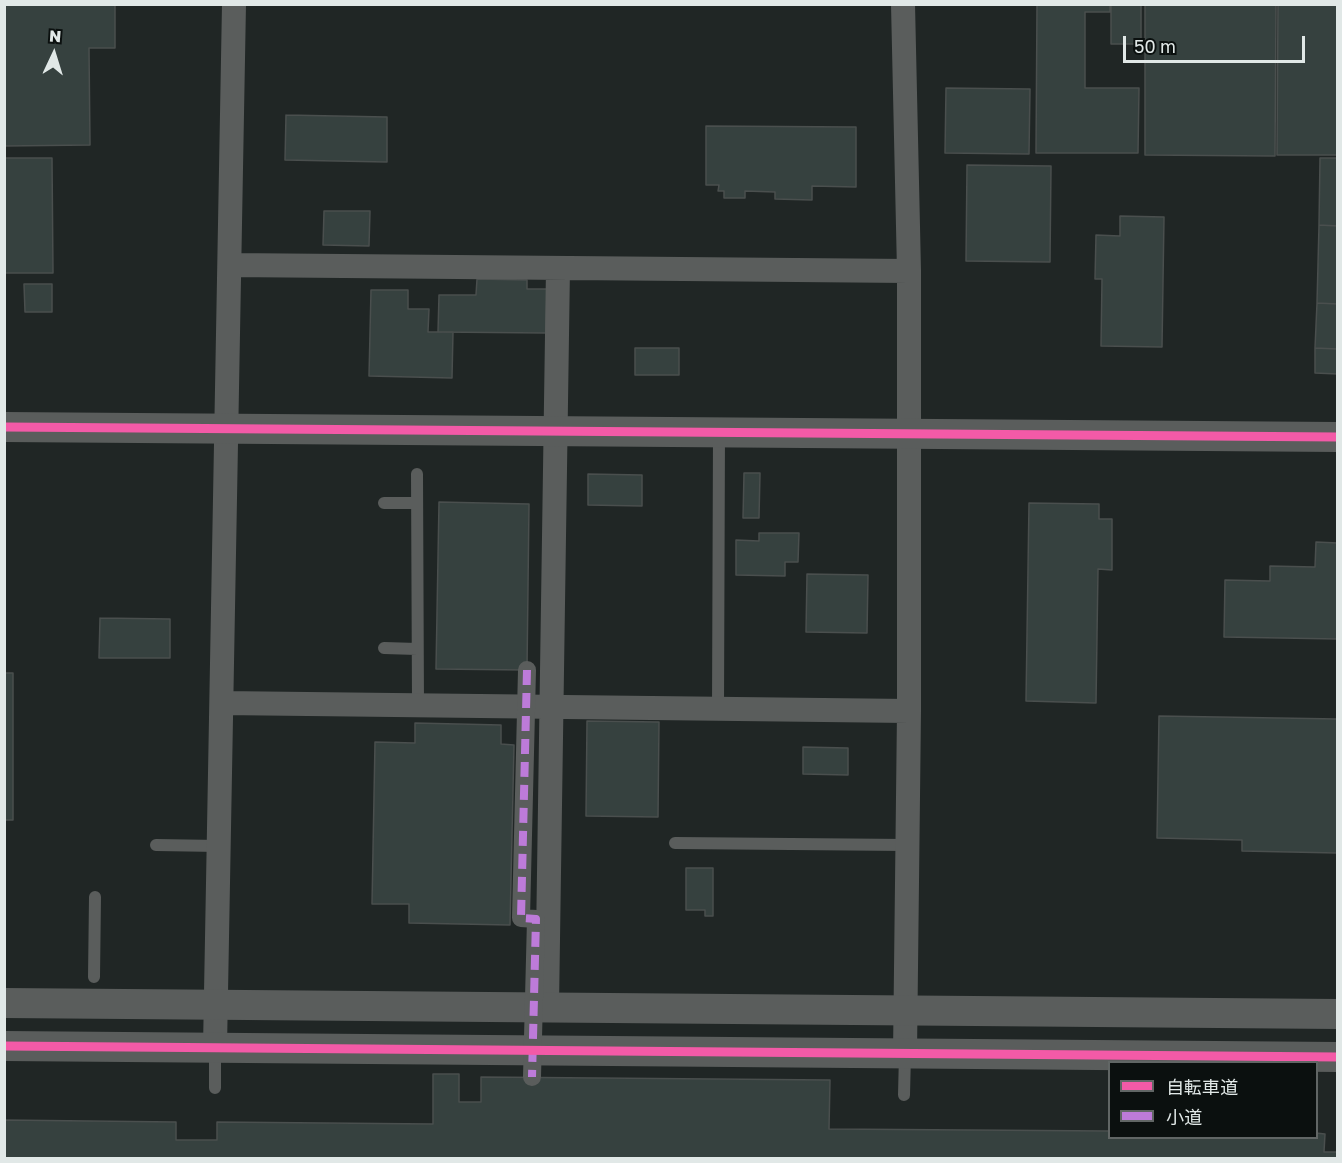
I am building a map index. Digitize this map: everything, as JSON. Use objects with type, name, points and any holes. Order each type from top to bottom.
[{"type":"street","points":[[215,1047],[234,4]]},
{"type":"street","points":[[903,4],[909,271],[909,711],[905,1054]]},
{"type":"street","points":[[230,265],[909,271]]},
{"type":"street","points":[[547,1006],[558,268]]},
{"type":"street","points":[[4,427],[1338,437]]},
{"type":"street","points":[[527,670],[521,918],[536,919],[532,1077]]},
{"type":"street","points":[[222,703],[909,711]]},
{"type":"street","points":[[4,1003],[1338,1014]]},
{"type":"street","points":[[4,1046],[1338,1056]]},
{"type":"lane","points":[[718,708],[719,433]]},
{"type":"lane","points":[[417,474],[418,705]]},
{"type":"lane","points":[[384,503],[417,503]]},
{"type":"lane","points":[[384,648],[417,649]]},
{"type":"lane","points":[[675,843],[908,846]]},
{"type":"lane","points":[[156,845],[219,846]]},
{"type":"lane","points":[[94,977],[95,897]]},
{"type":"lane","points":[[215,1047],[215,1088]]},
{"type":"lane","points":[[904,1095],[905,1054]]},
{"type":"building","points":[[4,4],[115,4],[115,48],[89,48],[90,145],[4,146]]},
{"type":"building","points":[[1037,4],[1110,4],[1110,12],[1085,12],[1085,88],[1139,88],[1138,153],[1036,153]]},
{"type":"building","points":[[1111,4],[1141,4],[1141,44],[1111,44]]},
{"type":"building","points":[[1145,4],[1276,4],[1275,156],[1145,155]]},
{"type":"building","points":[[1278,4],[1338,4],[1338,155],[1277,155]]},
{"type":"building","points":[[946,88],[1030,89],[1029,154],[945,153]]},
{"type":"building","points":[[286,115],[387,117],[387,162],[285,160]]},
{"type":"building","points":[[706,126],[856,127],[856,187],[812,186],[812,200],[775,199],[775,192],[745,191],[745,198],[724,198],[724,191],[718,191],[719,185],[706,185]]},
{"type":"building","points":[[4,158],[52,158],[53,273],[4,273]]},
{"type":"building","points":[[1320,158],[1338,158],[1338,226],[1319,225]]},
{"type":"building","points":[[967,165],[1051,166],[1050,262],[966,261]]},
{"type":"building","points":[[324,211],[370,211],[369,246],[323,245]]},
{"type":"building","points":[[1120,216],[1164,217],[1162,347],[1101,346],[1102,279],[1095,279],[1096,235],[1120,236]]},
{"type":"building","points":[[1319,225],[1338,226],[1338,304],[1317,303]]},
{"type":"building","points":[[477,279],[527,280],[527,289],[547,289],[546,333],[438,332],[439,295],[476,295]]},
{"type":"building","points":[[24,284],[52,284],[52,312],[25,312]]},
{"type":"building","points":[[371,290],[408,290],[408,309],[429,309],[428,332],[453,332],[452,378],[369,376]]},
{"type":"building","points":[[1317,303],[1338,304],[1338,349],[1315,348]]},
{"type":"building","points":[[635,348],[679,348],[679,375],[635,375]]},
{"type":"building","points":[[1315,348],[1338,349],[1338,374],[1315,373]]},
{"type":"building","points":[[744,473],[760,473],[759,518],[743,518]]},
{"type":"building","points":[[588,474],[642,475],[642,506],[588,505]]},
{"type":"building","points":[[439,502],[529,504],[527,670],[436,669]]},
{"type":"building","points":[[1029,503],[1099,504],[1099,519],[1112,519],[1112,570],[1098,569],[1096,703],[1026,701]]},
{"type":"building","points":[[759,533],[799,533],[798,562],[785,562],[785,576],[736,575],[736,540],[759,541]]},
{"type":"building","points":[[1316,542],[1338,543],[1338,639],[1224,637],[1225,580],[1270,581],[1270,566],[1315,567]]},
{"type":"building","points":[[807,574],[868,575],[867,633],[806,632]]},
{"type":"building","points":[[100,618],[170,619],[170,658],[99,658]]},
{"type":"building","points":[[4,673],[13,673],[13,820],[4,820]]},
{"type":"building","points":[[1159,716],[1338,719],[1337,853],[1242,851],[1242,840],[1157,838]]},
{"type":"building","points":[[587,721],[659,722],[658,817],[586,816]]},
{"type":"building","points":[[415,723],[501,725],[501,744],[514,745],[510,925],[409,923],[409,904],[372,904],[375,742],[415,743]]},
{"type":"building","points":[[803,747],[848,748],[848,775],[803,774]]},
{"type":"building","points":[[686,868],[713,868],[713,916],[705,916],[705,910],[686,910]]},
{"type":"building","points":[[433,1074],[459,1074],[459,1102],[481,1102],[481,1077],[830,1080],[829,1129],[1108,1131],[1108,1139],[1318,1139],[1318,1133],[1325,1134],[1324,1152],[1338,1152],[1338,1158],[4,1158],[4,1120],[176,1122],[176,1140],[217,1140],[217,1122],[433,1124]]},
{"type":"marked path","points":[[527,670],[521,918],[536,919],[532,1077]]},
{"type":"cycle path","points":[[4,427],[1338,437]]},
{"type":"cycle path","points":[[4,1046],[1338,1057]]}]
